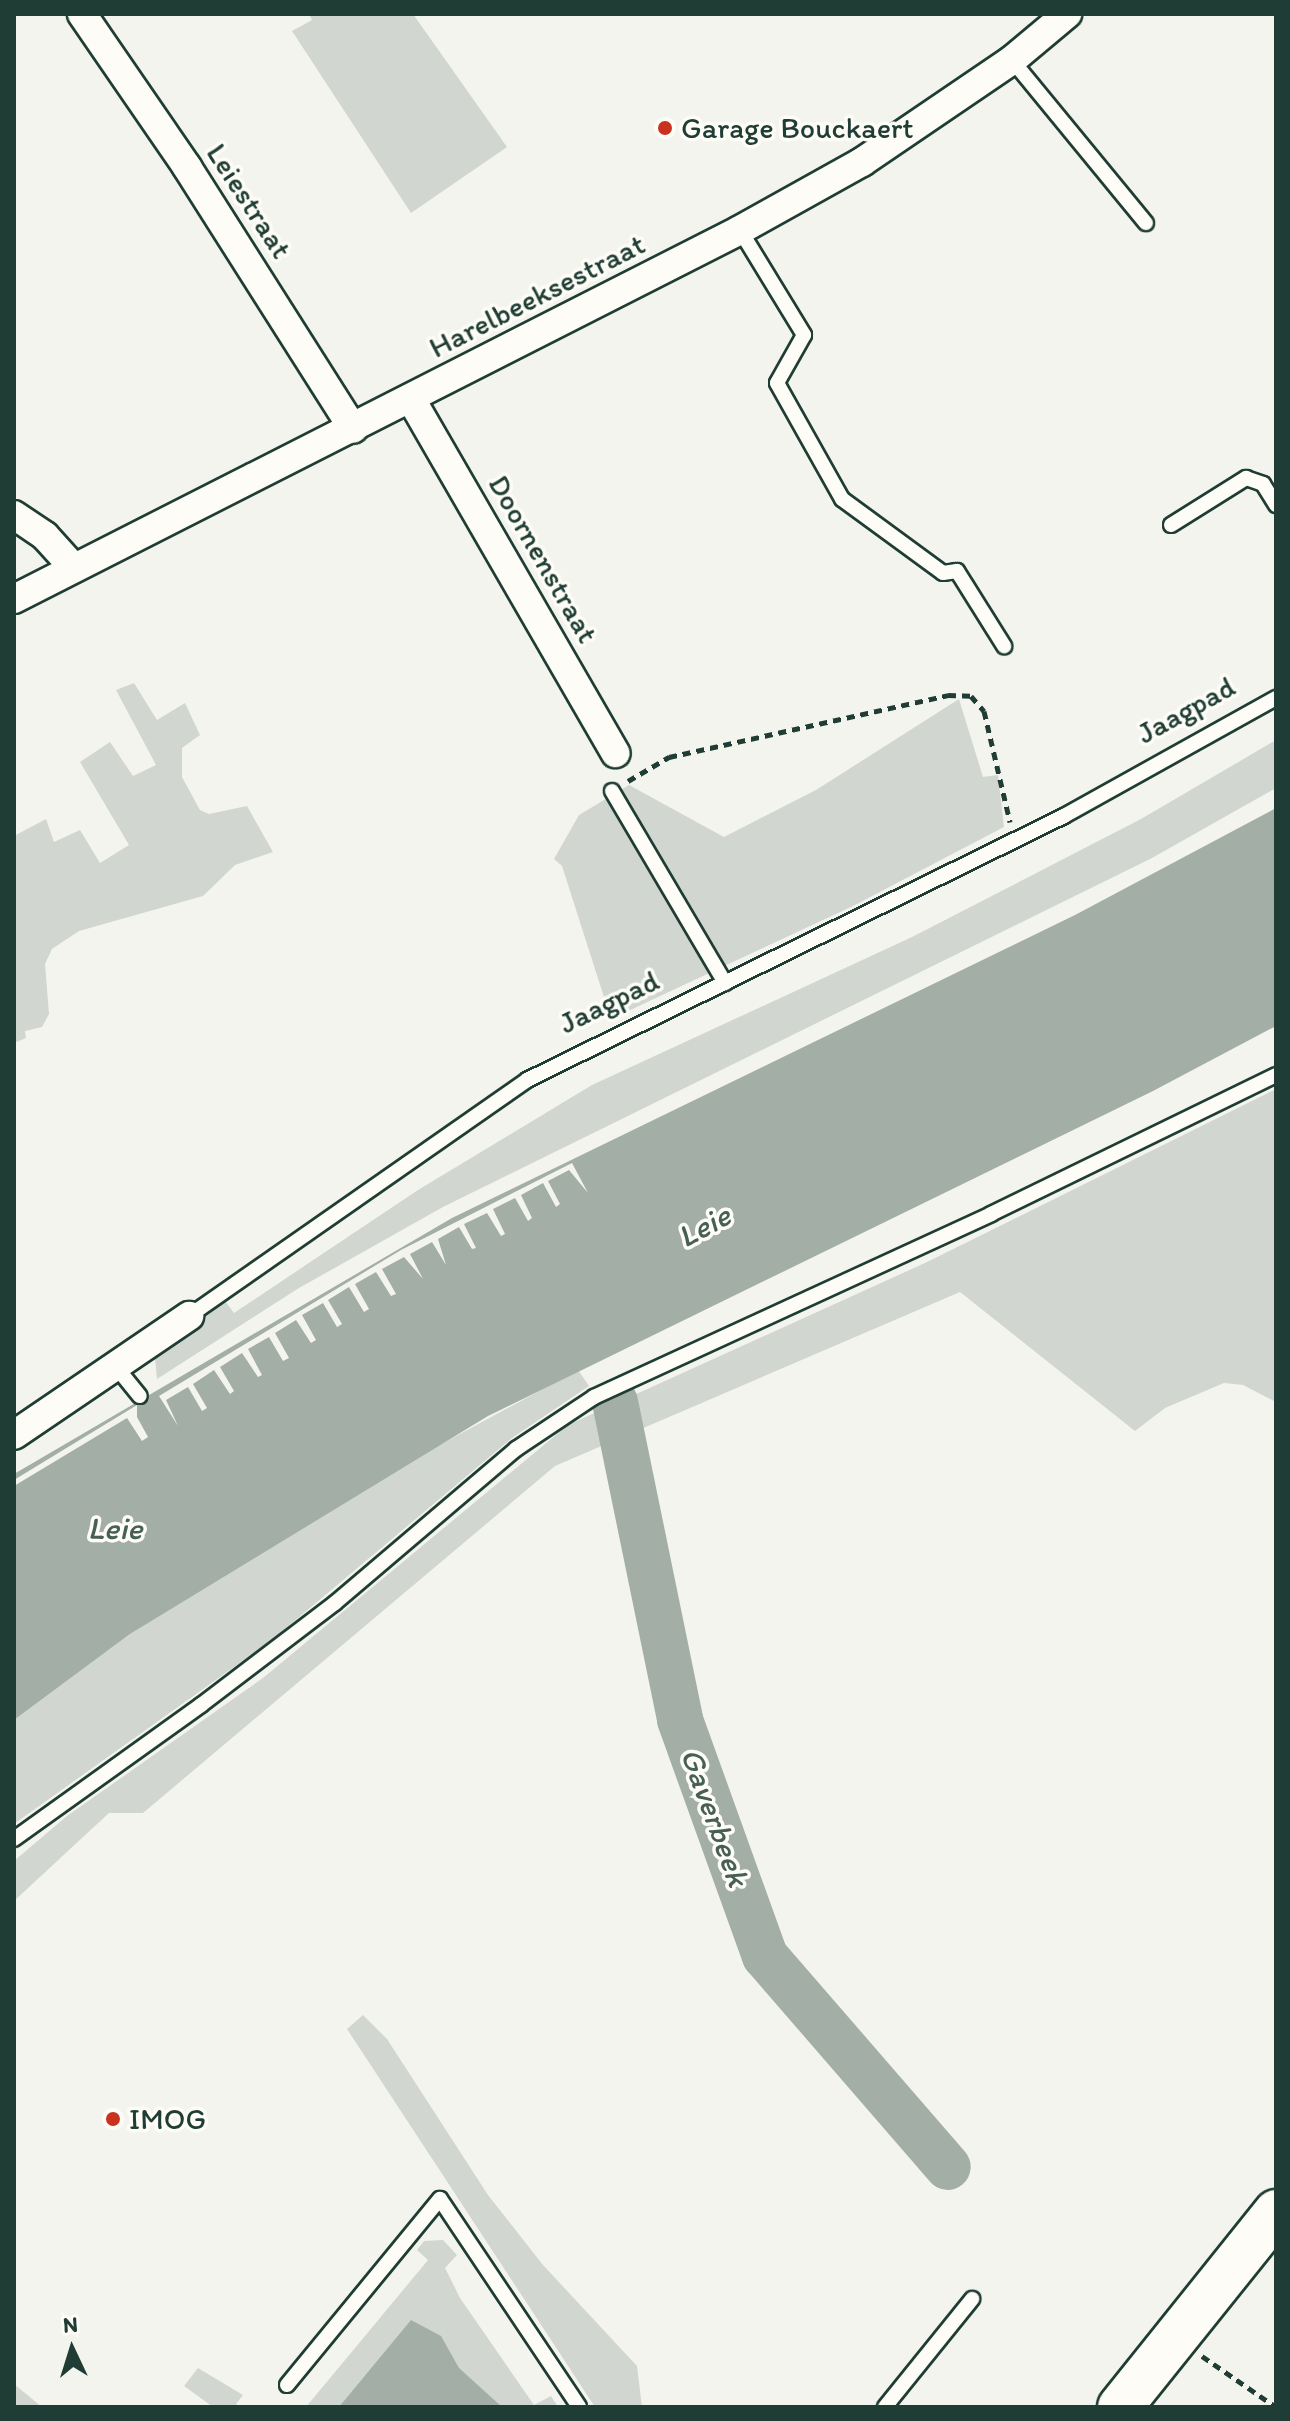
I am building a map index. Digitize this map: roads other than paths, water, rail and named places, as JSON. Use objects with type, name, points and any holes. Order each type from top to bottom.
[{"type":"main road","points":[[1126,2405],[1175,2338],[1276,2212]]},
{"type":"street","name":"Leiestraat","points":[[82,14],[187,167],[353,429]]},
{"type":"street","name":"Harelbeeksestraat","points":[[14,599],[740,230],[917,128],[1012,60],[1067,14]]},
{"type":"street","name":"Doornenstraat","points":[[411,399],[615,753]]},
{"type":"street","points":[[14,515],[45,536],[74,568]]},
{"type":"street","name":"Jaagpad","points":[[14,1435],[117,1368],[189,1316]]},
{"type":"lane","points":[[1012,60],[1146,223]]},
{"type":"lane","points":[[740,230],[804,335],[777,383],[842,499],[943,573],[957,571],[1004,646]]},
{"type":"lane","points":[[1171,525],[1246,478],[1263,484],[1276,505]]},
{"type":"lane","name":"Jaagpad","points":[[189,1316],[527,1080],[1014,842],[1276,698]]},
{"type":"lane","points":[[612,791],[725,983]]},
{"type":"lane","points":[[14,1839],[201,1705],[335,1603],[516,1449],[594,1397],[991,1214],[1276,1075]]},
{"type":"lane","points":[[117,1368],[140,1396]]},
{"type":"lane","points":[[287,2385],[440,2199],[579,2407]]},
{"type":"lane","points":[[885,2407],[972,2299]]},
{"type":"water","name":"Leie","points":[[1276,808],[1276,1026],[1153,1091],[488,1416],[130,1634],[14,1720],[14,1474],[452,1218],[1075,915]]},
{"type":"water","points":[[411,2320],[441,2336],[459,2368],[502,2407],[339,2407]]},
{"type":"waterway","name":"Gaverbeek","points":[[615,1402],[680,1720],[765,1956],[948,2167]]},
{"type":"place","name":"Garage Bouckaert","points":[[665,128]]},
{"type":"place","name":"IMOG","points":[[113,2119]]}]
